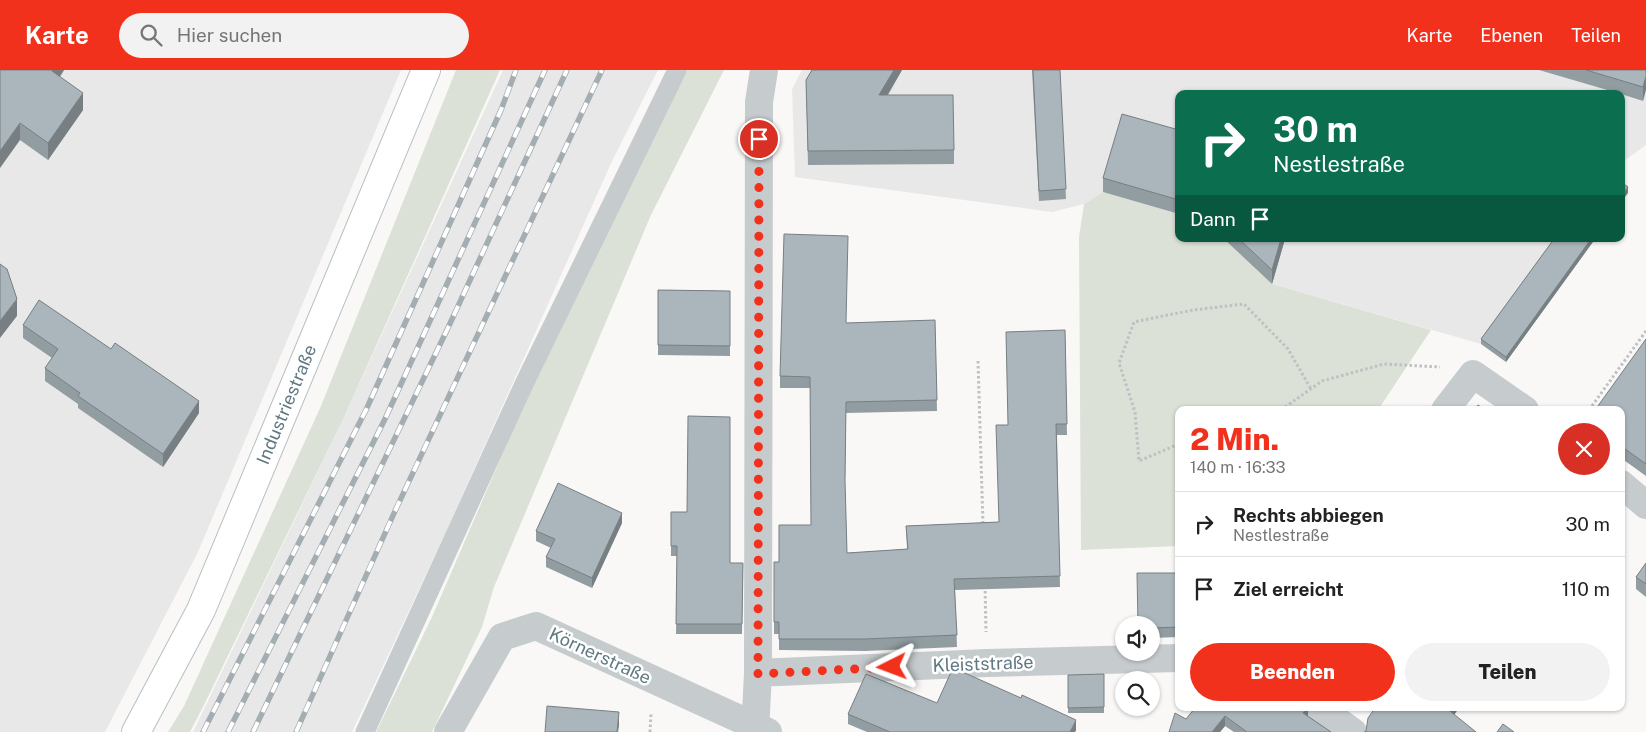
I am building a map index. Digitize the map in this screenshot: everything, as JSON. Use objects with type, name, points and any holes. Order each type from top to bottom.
[{"type":"street","name":"Industriestraße","points":[[136,732],[201,610],[426,70]]},
{"type":"street","points":[[760,730],[758,674],[759,112],[764,70]]},
{"type":"street","points":[[1448,406],[1472,374],[1520,406]]},
{"type":"street","points":[[1625,487],[1646,505]]},
{"type":"street","name":"Körnerstraße","points":[[448,732],[502,637],[536,626],[760,730]]},
{"type":"street","name":"Kleiststraße","points":[[758,674],[987,663],[1175,658]]},
{"type":"street","points":[[1324,711],[1352,732]]},
{"type":"lane","points":[[365,732],[524,384],[677,70]]},
{"type":"path","points":[[1175,446],[1139,461],[1135,412],[1119,363],[1134,322],[1193,310],[1244,304],[1288,350],[1311,389]]},
{"type":"path","points":[[1591,406],[1646,330]]},
{"type":"path","points":[[978,360],[983,526]]},
{"type":"path","points":[[1287,406],[1322,381],[1384,364],[1432,365],[1472,374]]},
{"type":"path","points":[[985,585],[987,663]]},
{"type":"shaded area","points":[[0,70],[401,70],[198,552],[105,732],[0,732]]},
{"type":"shaded area","points":[[456,70],[500,70],[344,417],[204,705],[190,732],[168,732],[184,706],[321,406]]},
{"type":"shaded area","points":[[503,70],[658,70],[613,159],[445,534],[352,732],[193,732],[344,417]]},
{"type":"shaded area","points":[[675,70],[724,70],[651,215],[494,587],[482,627],[432,732],[376,732],[432,617],[550,344]]},
{"type":"shaded area","points":[[802,70],[1646,70],[1646,145],[1625,160],[1625,90],[1175,90],[1175,213],[1103,192],[1084,204],[1052,212],[795,177],[792,89]]},
{"type":"shaded area","points":[[1103,192],[1175,213],[1175,242],[1227,242],[1272,284],[1431,330],[1381,406],[1175,406],[1175,546],[1081,550],[1079,237],[1084,204]]},
{"type":"shaded area","points":[[1227,242],[1556,242],[1481,344],[1272,284]]},
{"type":"building","points":[[0,70],[52,70],[83,93],[48,143],[20,123],[0,151]]},
{"type":"building","points":[[812,70],[894,70],[879,95],[953,95],[954,150],[808,151],[806,80]]},
{"type":"building","points":[[1033,70],[1060,70],[1066,189],[1039,191]]},
{"type":"building","points":[[1586,70],[1646,70],[1646,76],[1643,87]]},
{"type":"building","points":[[1122,114],[1175,129],[1175,199],[1103,178]]},
{"type":"building","points":[[784,234],[848,236],[846,323],[935,320],[937,400],[846,402],[845,480],[847,553],[908,549],[906,526],[999,522],[996,425],[1008,425],[1006,332],[1065,330],[1067,424],[1056,424],[1060,576],[954,579],[957,635],[865,639],[779,639],[779,622],[774,622],[774,562],[779,562],[779,525],[811,525],[810,377],[780,376]]},
{"type":"building","points":[[1242,242],[1280,242],[1272,270]]},
{"type":"building","points":[[1552,242],[1589,242],[1506,357],[1481,339]]},
{"type":"building","points":[[0,264],[7,269],[17,299],[0,321]]},
{"type":"building","points":[[658,290],[730,291],[730,346],[658,345]]},
{"type":"building","points":[[39,300],[111,349],[115,343],[199,401],[163,454],[78,396],[80,393],[45,368],[58,349],[23,325]]},
{"type":"building","points":[[1646,339],[1646,464],[1625,449],[1625,406],[1598,406]]},
{"type":"building","points":[[688,416],[730,417],[730,563],[743,563],[742,624],[676,624],[677,546],[671,546],[671,512],[687,512]]},
{"type":"building","points":[[558,483],[622,513],[592,578],[546,557],[555,539],[536,531]]},
{"type":"building","points":[[1646,563],[1646,584],[1636,577]]},
{"type":"building","points":[[1137,573],[1175,573],[1175,627],[1160,628],[1160,616],[1138,616]]},
{"type":"building","points":[[952,670],[958,670],[1021,698],[1022,695],[1076,720],[1070,732],[890,732],[848,714],[866,674],[937,703]]},
{"type":"building","points":[[1104,674],[1104,707],[1068,708],[1068,675]]},
{"type":"building","points":[[547,706],[619,712],[617,732],[545,732]]},
{"type":"building","points":[[1193,711],[1305,711],[1303,713],[1331,732],[1247,732],[1225,716],[1212,732],[1169,732],[1175,713],[1186,719]]},
{"type":"building","points":[[1373,711],[1450,711],[1476,732],[1364,732],[1366,731],[1368,718]]},
{"type":"building","points":[[1503,724],[1514,732],[1497,732]]},
{"type":"railway","points":[[203,732],[366,410],[501,110],[516,70]]},
{"type":"railway","points":[[228,732],[385,419],[545,70]]},
{"type":"railway","points":[[253,732],[447,330],[567,70]]},
{"type":"railway","points":[[296,732],[395,511],[602,70]]},
{"type":"route","points":[[759,139],[758,674],[892,667]]}]
